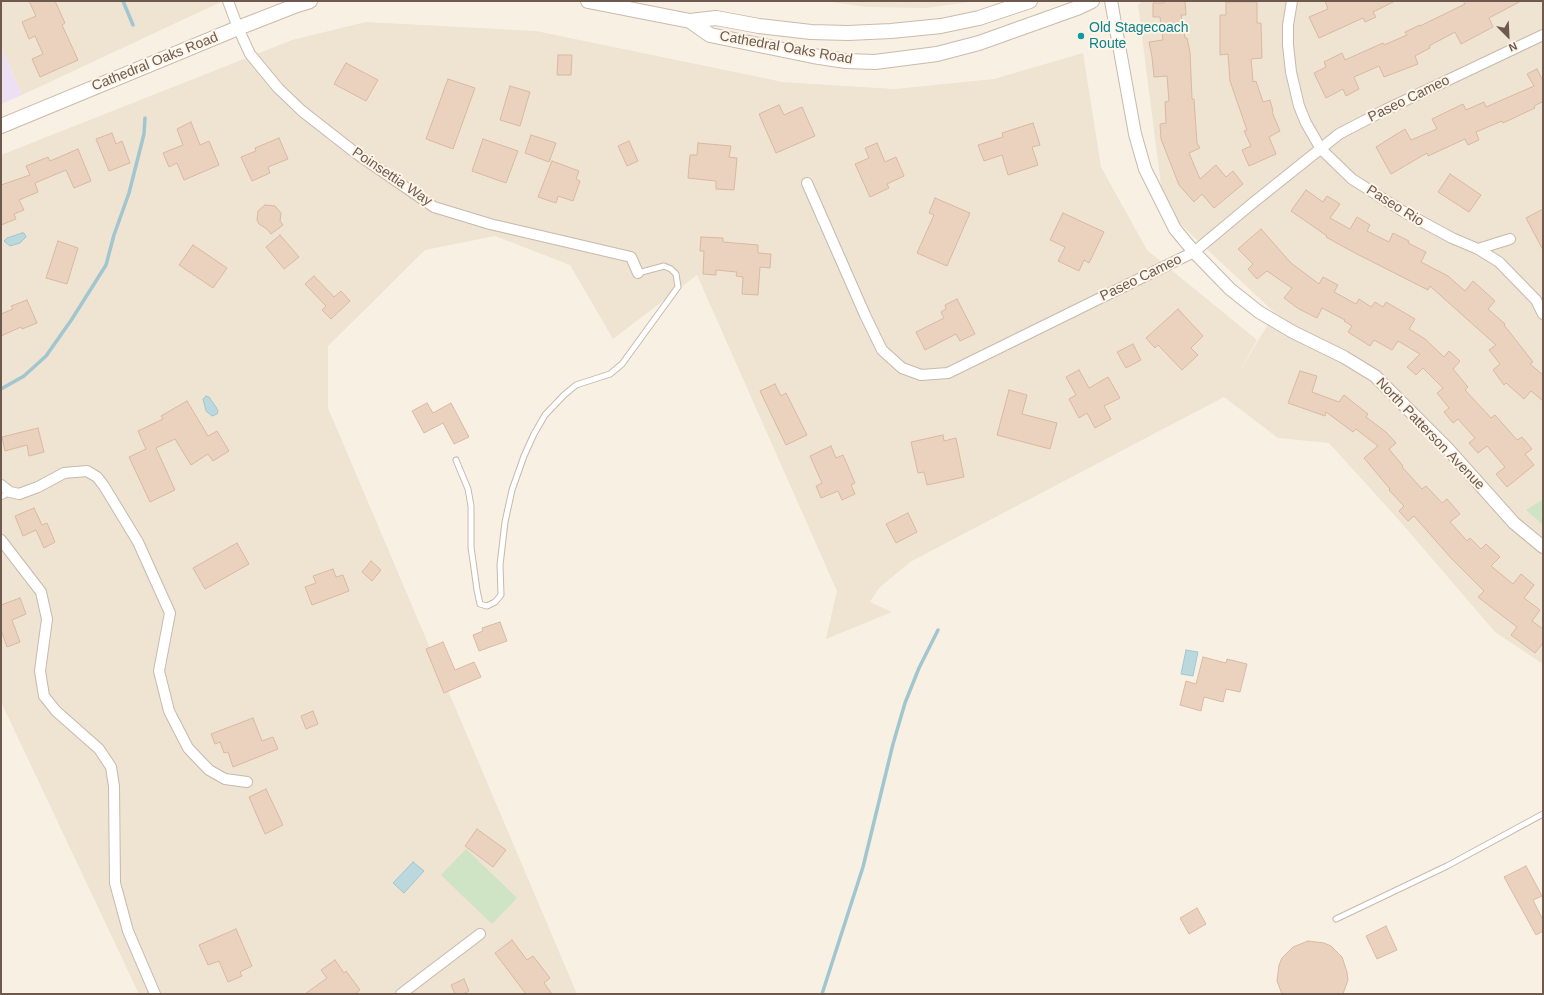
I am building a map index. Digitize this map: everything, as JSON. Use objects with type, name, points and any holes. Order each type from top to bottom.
[{"type":"main road","name":"Cathedral Oaks Road","points":[[1,126],[238,28],[310,1]]},
{"type":"main road","name":"Cathedral Oaks Road","points":[[588,1],[690,21],[716,18],[759,26],[811,32],[848,33],[891,32],[941,26],[979,18],[1030,1]]},
{"type":"main road","name":"Cathedral Oaks Road","points":[[690,21],[710,35],[814,56],[846,61],[875,62],[909,59],[937,54],[980,43],[1077,8],[1092,1]]},
{"type":"street","name":"Poinsettia Way","points":[[228,1],[250,54],[278,88],[302,112],[357,154],[434,207],[490,224],[631,257],[638,273]]},
{"type":"street","name":"North Patterson Avenue","points":[[1112,1],[1135,134],[1145,168],[1175,228],[1194,252],[1230,289],[1259,312],[1294,332],[1344,357],[1375,376],[1447,448],[1514,523],[1543,548]]},
{"type":"street","name":"Paseo Rio","points":[[1292,1],[1288,24],[1288,45],[1292,72],[1299,106],[1306,123],[1321,149],[1352,179],[1428,226],[1478,249],[1499,262],[1536,300],[1543,314]]},
{"type":"street","name":"Paseo Cameo","points":[[807,183],[865,316],[882,350],[902,368],[921,375],[948,373],[1194,252],[1339,134],[1385,110],[1543,35]]},
{"type":"street","points":[[1478,249],[1510,239]]},
{"type":"street","points":[[1,485],[5,495],[19,494],[38,487],[64,473],[87,471],[97,477],[138,542],[170,613],[159,671],[169,711],[188,748],[209,770],[225,779],[247,782]]},
{"type":"street","points":[[1,540],[41,592],[47,619],[40,671],[44,696],[56,711],[99,749],[111,767],[114,786],[115,883],[128,931],[154,994]]},
{"type":"street","points":[[401,994],[480,934]]},
{"type":"lane","points":[[456,460],[469,495],[471,506],[471,547],[480,604],[487,606],[495,602],[501,595],[500,565],[505,522],[512,490],[524,456],[545,415],[576,385],[610,374],[622,364],[678,287],[676,274],[671,268],[664,266],[638,273]]},
{"type":"lane","points":[[1336,919],[1447,866],[1543,814]]},
{"type":"shaded area","points":[[1,1],[223,1],[22,95],[1,46]]},
{"type":"shaded area","points":[[825,1],[978,1],[926,8],[866,7]]},
{"type":"shaded area","points":[[1142,1],[1543,1],[1543,499],[1527,510],[1543,525],[1543,664],[1495,632],[1398,519],[1329,443],[1278,438],[1224,397],[910,562],[879,588],[870,602],[892,612],[826,639],[837,591],[697,275],[613,339],[570,265],[495,236],[425,250],[328,346],[328,408],[577,994],[139,994],[1,702],[1,155],[292,40],[366,22],[536,31],[783,82],[895,89],[994,79],[1083,53],[1101,167],[1147,250],[1257,340],[1237,375],[1275,313],[1164,209],[1138,5]]},
{"type":"shaded area","points":[[1,46],[22,95],[1,104]]},
{"type":"green space","points":[[1543,499],[1543,525],[1526,510]]},
{"type":"green space","points":[[466,849],[517,898],[492,924],[441,875]]},
{"type":"water","points":[[24,233],[26,237],[20,243],[10,246],[4,241],[7,238]]},
{"type":"water","points":[[206,396],[209,397],[216,407],[218,411],[217,414],[212,416],[206,411],[203,399]]},
{"type":"water","points":[[1186,650],[1198,652],[1193,676],[1181,674]]},
{"type":"water","points":[[413,862],[424,871],[404,893],[393,883]]},
{"type":"building","points":[[29,1],[55,1],[65,23],[62,25],[78,60],[40,77],[32,59],[43,54],[35,36],[29,39],[22,22],[36,16]]},
{"type":"building","points":[[1164,1],[1185,1],[1186,15],[1181,15],[1185,38],[1187,38],[1190,52],[1192,99],[1194,99],[1197,143],[1200,148],[1189,153],[1200,179],[1216,165],[1226,177],[1233,171],[1243,184],[1214,208],[1202,194],[1194,202],[1179,185],[1161,139],[1160,124],[1166,123],[1165,102],[1169,101],[1167,76],[1154,77],[1149,42],[1163,40],[1160,17],[1153,17],[1153,3],[1164,3]]},
{"type":"building","points":[[1325,1],[1395,1],[1373,12],[1376,17],[1365,22],[1363,18],[1319,38],[1309,17],[1328,9]]},
{"type":"building","points":[[1463,1],[1521,1],[1489,18],[1493,27],[1461,44],[1455,32],[1429,46],[1430,48],[1415,56],[1418,64],[1384,77],[1379,66],[1354,77],[1359,89],[1346,96],[1343,89],[1326,98],[1314,73],[1326,67],[1324,62],[1342,53],[1345,60],[1383,43],[1384,45],[1407,35],[1405,32],[1465,4]]},
{"type":"building","points":[[1226,2],[1257,2],[1257,23],[1261,23],[1262,58],[1251,59],[1253,82],[1256,81],[1263,102],[1270,100],[1272,112],[1280,131],[1269,137],[1276,154],[1249,166],[1242,150],[1251,146],[1244,131],[1247,130],[1230,81],[1228,54],[1220,55],[1220,15],[1226,15]]},
{"type":"building","points":[[558,55],[572,55],[571,75],[557,75]]},
{"type":"building","points":[[346,63],[378,80],[366,101],[334,84]]},
{"type":"building","points":[[1537,69],[1543,81],[1543,104],[1542,102],[1534,106],[1535,108],[1503,123],[1502,121],[1476,132],[1479,140],[1468,145],[1465,139],[1428,156],[1427,153],[1391,174],[1376,147],[1405,129],[1411,140],[1437,129],[1432,119],[1463,104],[1466,110],[1484,102],[1486,107],[1534,86],[1527,74]]},
{"type":"building","points":[[448,79],[475,88],[453,149],[426,139]]},
{"type":"building","points":[[510,86],[530,92],[520,126],[500,120]]},
{"type":"building","points":[[779,105],[784,115],[802,107],[815,136],[776,153],[759,114]]},
{"type":"building","points":[[191,122],[200,145],[209,141],[219,165],[184,180],[177,163],[169,167],[163,153],[183,145],[177,129]]},
{"type":"building","points":[[1033,123],[1040,145],[1032,147],[1038,165],[1008,175],[1002,155],[984,161],[978,145],[1003,137],[1002,133]]},
{"type":"building","points":[[112,133],[116,144],[122,141],[130,163],[109,171],[96,139]]},
{"type":"building","points":[[531,135],[556,143],[549,162],[525,153]]},
{"type":"building","points":[[279,138],[288,159],[268,167],[270,173],[252,181],[241,157],[256,151],[255,148]]},
{"type":"building","points":[[483,139],[518,151],[506,183],[472,171]]},
{"type":"building","points":[[629,141],[638,161],[627,166],[618,146]]},
{"type":"building","points":[[698,143],[731,146],[729,157],[737,158],[734,190],[716,189],[716,181],[688,178],[690,155],[697,155]]},
{"type":"building","points":[[877,143],[885,162],[896,157],[904,176],[887,184],[889,188],[870,197],[855,164],[869,158],[865,148]]},
{"type":"building","points":[[78,149],[91,181],[74,188],[66,170],[35,183],[38,192],[19,200],[24,210],[14,214],[16,219],[1,225],[1,185],[30,175],[26,166],[48,157],[50,161]]},
{"type":"building","points":[[552,161],[579,171],[576,179],[580,181],[573,201],[558,196],[556,203],[538,197]]},
{"type":"building","points":[[1450,174],[1481,195],[1469,212],[1438,192]]},
{"type":"building","points":[[1306,190],[1323,202],[1327,196],[1340,204],[1330,218],[1350,229],[1357,217],[1370,225],[1367,231],[1389,242],[1393,233],[1426,252],[1421,262],[1448,276],[1465,291],[1473,281],[1495,301],[1488,309],[1505,324],[1504,325],[1533,362],[1530,364],[1543,375],[1543,401],[1531,391],[1524,399],[1506,383],[1504,385],[1493,370],[1500,364],[1489,350],[1496,345],[1430,286],[1428,290],[1355,253],[1326,237],[1327,236],[1291,211]]},
{"type":"building","points":[[935,198],[970,213],[947,266],[917,253],[934,215],[929,213]]},
{"type":"building","points":[[265,205],[275,206],[281,213],[280,221],[283,225],[271,234],[267,229],[259,224],[257,220],[258,211]]},
{"type":"building","points":[[1543,209],[1543,250],[1526,218]]},
{"type":"building","points":[[1063,213],[1104,232],[1089,263],[1084,260],[1079,271],[1058,261],[1065,247],[1050,240]]},
{"type":"building","points":[[1261,229],[1291,263],[1319,284],[1323,277],[1338,285],[1334,292],[1356,304],[1359,299],[1371,307],[1375,302],[1383,307],[1386,302],[1415,319],[1409,329],[1425,339],[1444,357],[1449,351],[1460,361],[1453,369],[1468,387],[1465,390],[1491,418],[1495,415],[1517,440],[1522,437],[1532,449],[1525,454],[1534,465],[1507,487],[1496,474],[1505,467],[1487,446],[1478,453],[1469,443],[1475,438],[1458,419],[1453,423],[1444,412],[1449,408],[1437,393],[1443,388],[1423,368],[1416,375],[1407,367],[1420,354],[1398,341],[1392,350],[1374,340],[1370,346],[1348,332],[1352,326],[1344,321],[1345,320],[1322,308],[1317,318],[1299,309],[1284,298],[1292,288],[1267,271],[1257,279],[1248,269],[1253,264],[1238,249]]},
{"type":"building","points":[[280,235],[299,257],[284,269],[266,247]]},
{"type":"building","points":[[701,237],[723,238],[723,242],[758,245],[758,253],[771,254],[770,268],[760,267],[758,295],[742,294],[743,277],[736,276],[737,272],[716,270],[716,275],[703,274],[704,251],[700,251]]},
{"type":"building","points":[[58,241],[78,248],[67,284],[46,278]]},
{"type":"building","points":[[193,245],[227,268],[213,288],[179,265]]},
{"type":"building","points":[[314,276],[334,297],[341,291],[350,301],[331,319],[322,310],[326,306],[305,284]]},
{"type":"building","points":[[957,299],[975,334],[960,341],[956,334],[925,350],[916,332],[944,318],[941,312],[946,309],[945,305]]},
{"type":"building","points":[[27,300],[37,323],[22,329],[21,327],[1,336],[1,314],[13,309],[11,306]]},
{"type":"building","points":[[1178,309],[1203,336],[1191,348],[1198,355],[1182,370],[1158,345],[1155,348],[1146,338]]},
{"type":"building","points":[[1133,344],[1141,360],[1126,368],[1117,352]]},
{"type":"building","points":[[1079,370],[1089,388],[1108,377],[1120,398],[1104,406],[1111,419],[1095,428],[1087,413],[1079,418],[1069,399],[1076,395],[1066,377]]},
{"type":"building","points":[[1300,371],[1317,376],[1312,392],[1339,402],[1344,395],[1368,414],[1366,417],[1386,432],[1396,443],[1389,449],[1403,466],[1402,467],[1422,489],[1426,486],[1442,503],[1447,499],[1460,514],[1450,522],[1467,541],[1470,538],[1481,549],[1486,544],[1500,557],[1491,566],[1513,584],[1521,574],[1534,585],[1524,598],[1540,610],[1532,621],[1543,629],[1543,643],[1535,653],[1511,635],[1517,627],[1478,597],[1484,591],[1451,558],[1414,516],[1408,521],[1399,511],[1404,506],[1389,490],[1390,489],[1364,458],[1378,446],[1356,429],[1353,432],[1326,412],[1325,416],[1288,403]]},
{"type":"building","points":[[775,384],[781,396],[786,393],[807,435],[786,445],[760,391]]},
{"type":"building","points":[[1009,390],[1027,395],[1022,414],[1057,423],[1050,449],[997,435]]},
{"type":"building","points":[[187,401],[208,436],[217,431],[229,451],[213,461],[208,454],[191,465],[175,439],[156,448],[175,490],[150,502],[129,457],[146,449],[138,431],[163,419],[161,416]]},
{"type":"building","points":[[427,403],[433,413],[451,403],[469,437],[454,444],[443,423],[424,433],[412,411]]},
{"type":"building","points":[[38,428],[44,452],[29,456],[27,445],[5,451],[2,437]]},
{"type":"building","points":[[943,435],[944,441],[956,438],[964,477],[927,485],[924,472],[918,473],[911,442]]},
{"type":"building","points":[[831,446],[836,458],[843,455],[855,483],[851,485],[855,494],[842,500],[838,491],[821,498],[816,486],[822,483],[810,456]]},
{"type":"building","points":[[34,508],[42,525],[47,523],[55,542],[44,548],[36,530],[23,536],[15,516]]},
{"type":"building","points":[[908,513],[917,532],[896,543],[886,524]]},
{"type":"building","points":[[237,543],[249,564],[205,589],[193,568]]},
{"type":"building","points":[[371,561],[381,570],[372,581],[362,572]]},
{"type":"building","points":[[333,569],[336,577],[343,575],[349,591],[312,605],[305,587],[316,583],[313,576]]},
{"type":"building","points":[[20,598],[26,614],[12,620],[20,642],[7,647],[1,630],[1,605]]},
{"type":"building","points":[[500,622],[507,641],[479,651],[473,635],[483,631],[482,628]]},
{"type":"building","points":[[443,642],[455,670],[474,662],[481,677],[444,693],[426,649]]},
{"type":"building","points":[[1203,657],[1226,663],[1227,659],[1247,664],[1240,692],[1226,689],[1223,702],[1204,697],[1201,711],[1180,705],[1186,681],[1196,684]]},
{"type":"building","points":[[313,711],[318,724],[306,729],[301,716]]},
{"type":"building","points":[[253,718],[262,741],[273,737],[278,749],[233,767],[228,752],[224,753],[220,742],[215,744],[211,734]]},
{"type":"building","points":[[266,789],[283,825],[265,834],[249,797]]},
{"type":"building","points":[[477,829],[506,850],[493,867],[465,846]]},
{"type":"building","points":[[1526,866],[1542,896],[1533,900],[1543,920],[1543,931],[1536,935],[1504,877]]},
{"type":"building","points":[[1197,908],[1206,924],[1189,934],[1180,918]]},
{"type":"building","points":[[1386,926],[1397,950],[1377,959],[1366,936]]},
{"type":"building","points":[[236,929],[252,966],[240,972],[242,976],[228,982],[219,961],[208,965],[199,945]]},
{"type":"building","points":[[512,940],[527,960],[533,956],[550,978],[544,983],[552,994],[526,994],[495,953]]},
{"type":"building","points":[[1308,941],[1324,943],[1331,946],[1342,957],[1348,980],[1343,994],[1282,994],[1277,981],[1279,965],[1282,958],[1293,947]]},
{"type":"building","points":[[335,960],[344,973],[346,971],[360,990],[355,994],[305,994],[327,978],[321,970]]},
{"type":"building","points":[[464,979],[469,991],[463,994],[455,994],[451,985]]},
{"type":"waterway","points":[[123,1],[133,25]]},
{"type":"waterway","points":[[1,389],[24,376],[46,356],[72,319],[106,265],[114,235],[129,193],[144,134],[145,118]]},
{"type":"waterway","points":[[822,994],[863,867],[893,744],[905,703],[919,668],[938,630]]},
{"type":"place","name":"Old Stagecoach Route","points":[[1081,36]]}]
